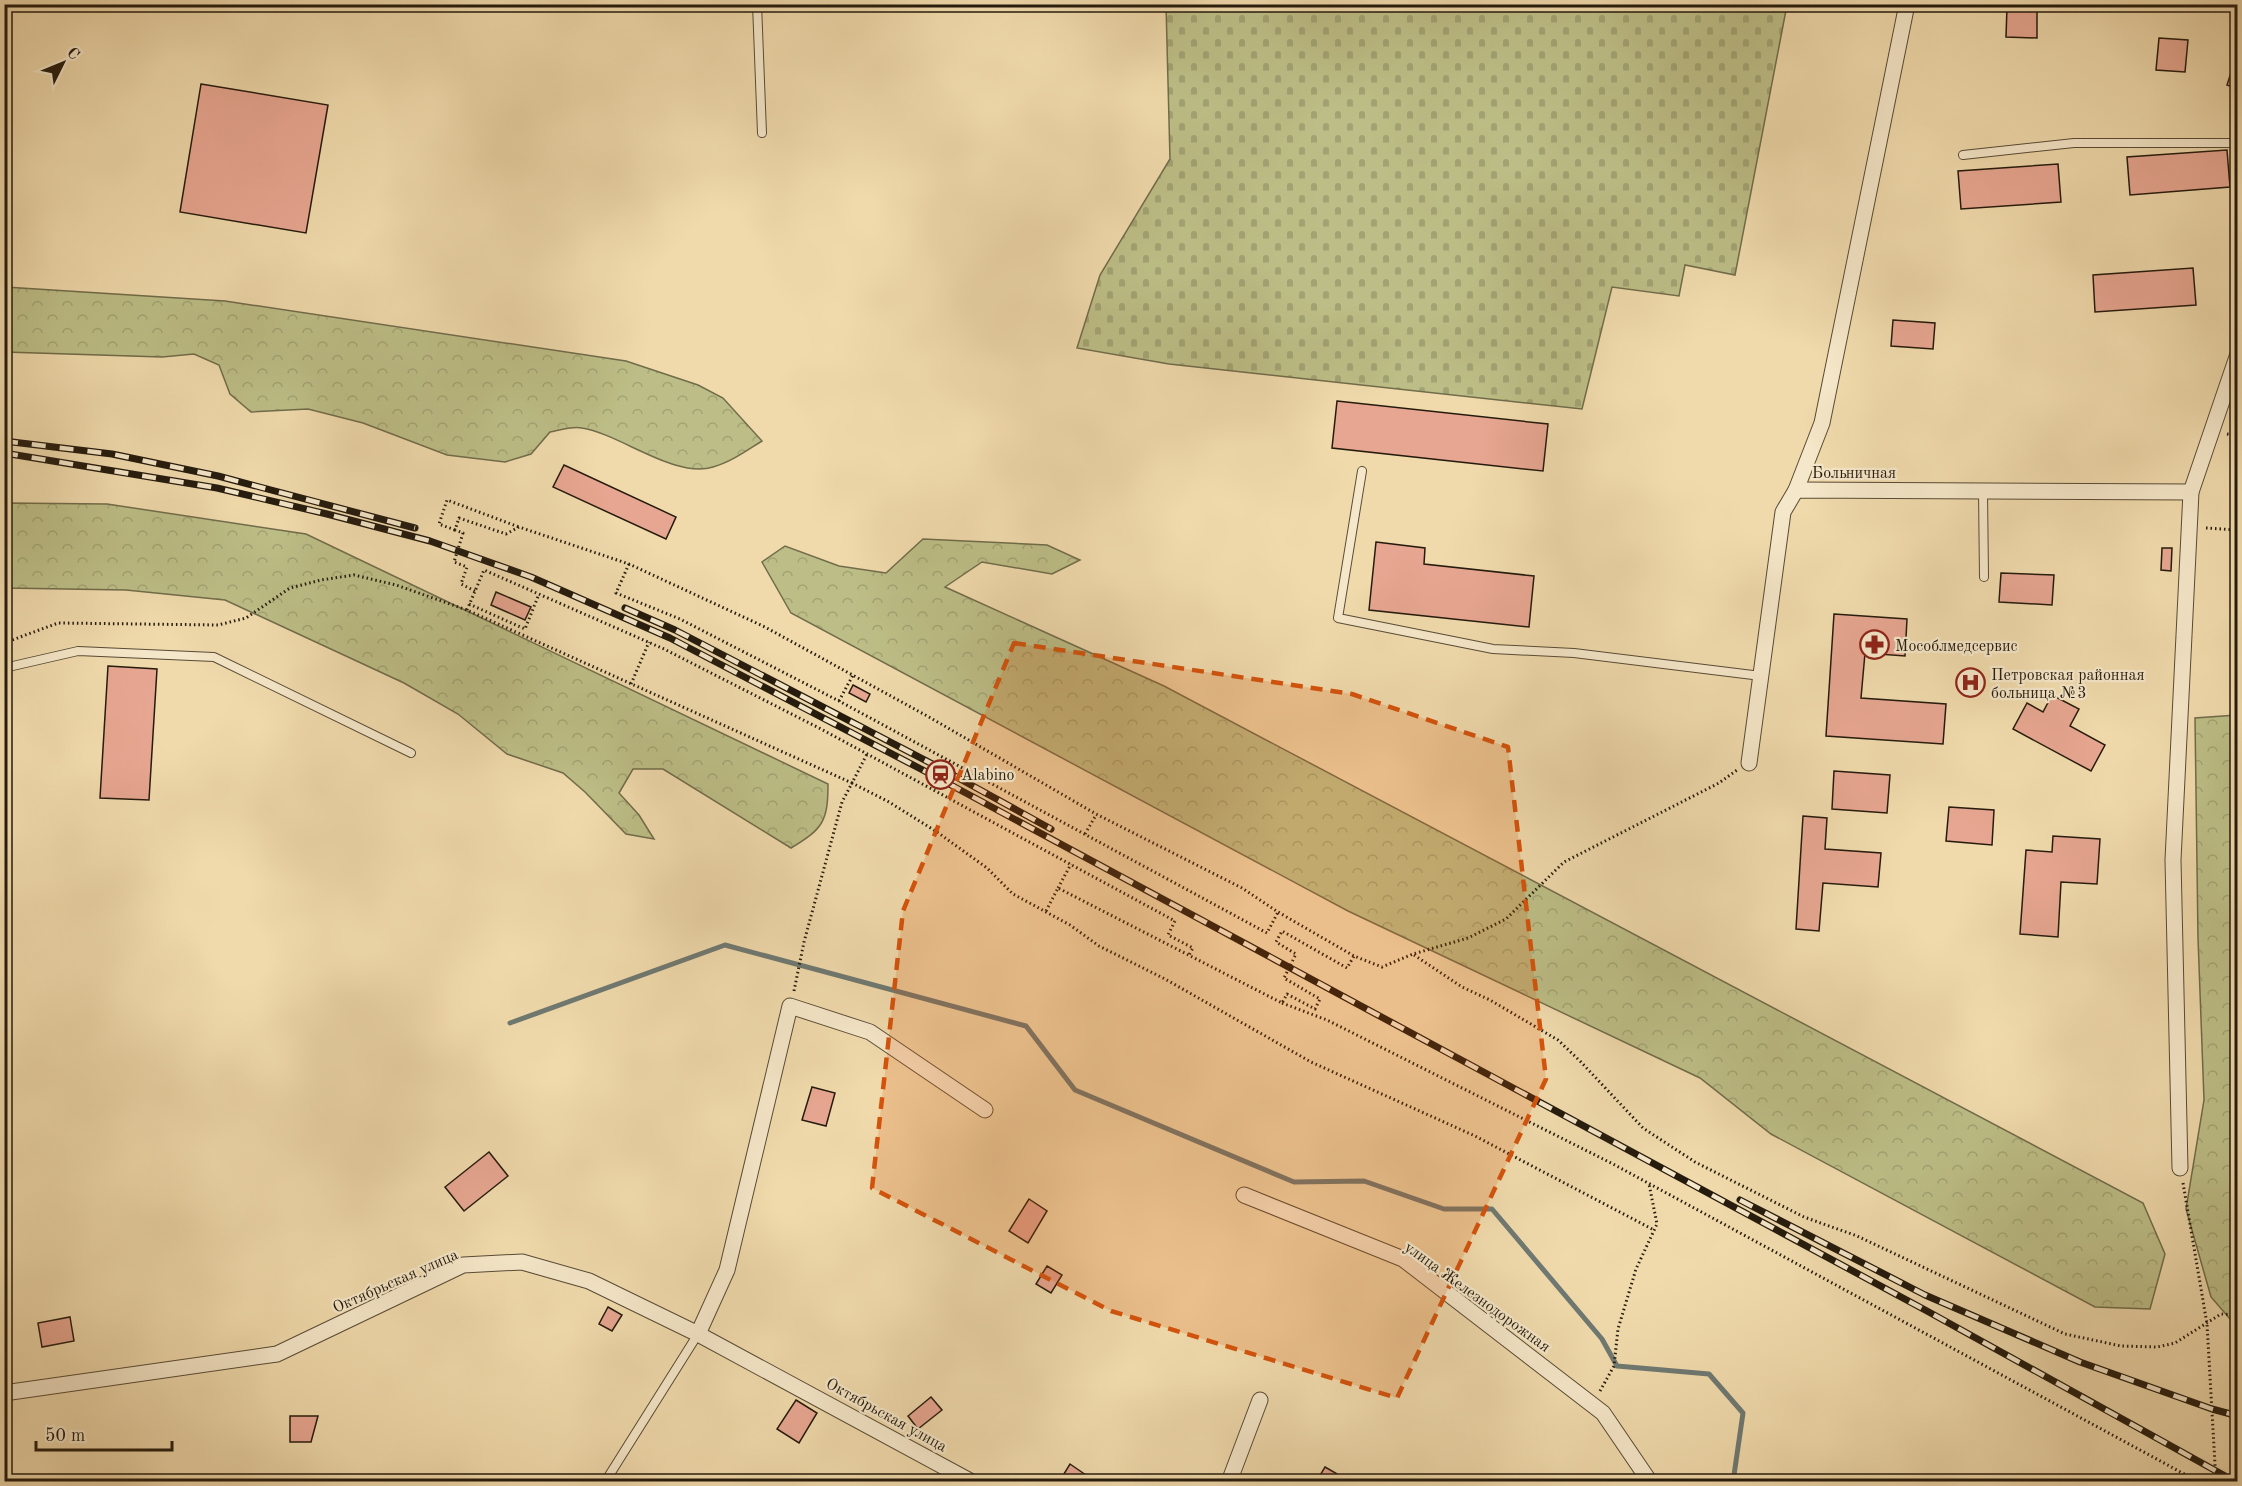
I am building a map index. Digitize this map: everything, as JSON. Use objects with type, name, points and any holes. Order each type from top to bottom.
[{"type":"street","points":[[1796,490],[1822,423],[1907,4]]},
{"type":"street","points":[[2180,1168],[2173,860],[2191,492],[2238,354]]},
{"type":"street","name":"Больничная","points":[[1749,764],[1783,512],[1796,490],[2191,492]]},
{"type":"street","points":[[698,1334],[727,1270],[790,1006],[870,1032],[985,1110]]},
{"type":"street","name":"улица Железнодорожная","points":[[1244,1195],[1403,1259],[1603,1413],[1650,1482]]},
{"type":"street","name":"Октябрьская улица","points":[[4,1393],[277,1354],[463,1265],[522,1262],[590,1281],[698,1334],[972,1482]]},
{"type":"street","points":[[1229,1482],[1260,1400]]},
{"type":"lane","points":[[757,4],[762,133]]},
{"type":"lane","points":[[1962,155],[2074,142],[2238,143]]},
{"type":"lane","points":[[1362,471],[1338,618],[1493,649],[1574,652],[1761,676]]},
{"type":"lane","points":[[1983,491],[1984,577]]},
{"type":"lane","points":[[4,668],[78,651],[214,657],[411,753]]},
{"type":"lane","points":[[605,1482],[698,1334]]},
{"type":"path","points":[[475,591],[461,584],[467,567],[454,562],[463,533],[439,524],[447,500],[628,564],[765,627],[1096,814],[1242,888],[1278,912],[1354,956],[1383,967],[1413,954],[1468,938],[1506,919],[1564,862],[1719,783],[1749,764]]},
{"type":"path","points":[[455,530],[459,518],[506,534],[519,527]]},
{"type":"path","points":[[2189,527],[2238,530]]},
{"type":"path","points":[[628,564],[616,593],[680,620],[839,701],[1267,933],[1278,912]]},
{"type":"path","points":[[467,610],[484,570],[649,642],[867,754],[1175,921],[1168,935],[1193,948],[1189,955]]},
{"type":"path","points":[[4,643],[58,623],[218,625],[246,618],[290,588],[321,579],[354,575],[396,585],[467,610],[852,783],[889,802],[937,832],[987,868],[1013,894],[1070,925],[1099,946],[1221,1010],[1311,1062],[1475,1136],[1654,1230]]},
{"type":"path","points":[[469,604],[525,629],[539,594]]},
{"type":"path","points":[[631,684],[649,642]]},
{"type":"path","points":[[839,701],[853,675]]},
{"type":"path","points":[[796,981],[804,942],[842,802],[867,754]]},
{"type":"path","points":[[1085,834],[1096,814]]},
{"type":"path","points":[[1045,912],[1071,864]]},
{"type":"path","points":[[1058,888],[1282,1003],[1327,1020],[1649,1184],[2199,1482]]},
{"type":"path","points":[[1282,1003],[1287,994],[1315,1009],[1320,999],[1284,978],[1296,954],[1276,942],[1282,931],[1347,968],[1354,956]]},
{"type":"path","points":[[1413,954],[1462,987],[1558,1040],[1643,1128],[1695,1162],[1804,1217],[1857,1236],[2065,1334],[2121,1346],[2157,1347],[2175,1343],[2221,1314],[2238,1314]]},
{"type":"path","points":[[2180,1168],[2207,1324],[2216,1482]]},
{"type":"path","points":[[1603,1413],[1600,1389],[1614,1366],[1618,1329],[1636,1269],[1657,1224],[1649,1184]]},
{"type":"highlighted area","points":[[1014,643],[1352,694],[1508,747],[1546,1079],[1397,1398],[1111,1311],[872,1188],[903,911]]},
{"type":"green space","points":[[1166,5],[1787,5],[1735,275],[1685,265],[1679,296],[1612,287],[1582,409],[1169,364],[1077,348],[1100,275],[1170,159]]},
{"type":"green space","points":[[5,287],[225,301],[626,361],[698,385],[723,398],[762,441],[726,462],[698,469],[665,462],[613,438],[578,428],[550,432],[531,454],[505,462],[447,455],[363,423],[308,409],[251,412],[230,394],[219,365],[194,354],[162,357],[5,352]]},
{"type":"green space","points":[[5,503],[107,504],[306,534],[828,784],[825,816],[817,829],[791,848],[663,769],[633,769],[619,793],[639,815],[654,839],[626,834],[563,773],[507,754],[458,714],[404,683],[225,600],[126,590],[5,588]]},
{"type":"green space","points":[[923,539],[1047,545],[1080,560],[1052,574],[982,562],[945,587],[1164,686],[2143,1203],[2165,1254],[2150,1309],[2095,1307],[1771,1134],[1700,1078],[1348,911],[791,613],[762,562],[785,546],[839,566],[886,573]]},
{"type":"green space","points":[[2238,715],[2237,1327],[2211,1297],[2186,1209],[2204,1100],[2198,938],[2195,718]]},
{"type":"building","points":[[2007,7],[2037,7],[2037,38],[2006,37]]},
{"type":"building","points":[[2159,38],[2188,40],[2185,72],[2156,70]]},
{"type":"building","points":[[2238,54],[2238,89],[2227,85]]},
{"type":"building","points":[[201,84],[328,105],[306,233],[180,212]]},
{"type":"building","points":[[2227,150],[2230,187],[2130,195],[2127,157]]},
{"type":"building","points":[[2058,164],[2061,202],[1961,209],[1958,171]]},
{"type":"building","points":[[2193,268],[2196,305],[2095,312],[2093,275]]},
{"type":"building","points":[[1893,320],[1935,323],[1933,349],[1891,346]]},
{"type":"building","points":[[1337,401],[1548,424],[1543,471],[1332,448]]},
{"type":"building","points":[[564,465],[676,517],[666,539],[553,487]]},
{"type":"building","points":[[1376,542],[1425,548],[1424,564],[1534,576],[1529,627],[1369,610]]},
{"type":"building","points":[[2162,548],[2172,548],[2171,571],[2161,570]]},
{"type":"building","points":[[2001,573],[2054,575],[2052,605],[1999,602]]},
{"type":"building","points":[[496,592],[531,607],[525,620],[491,605]]},
{"type":"building","points":[[2235,593],[2238,593],[2238,671],[2233,670]]},
{"type":"building","points":[[1834,614],[1907,619],[1905,656],[1865,653],[1861,698],[1946,704],[1943,744],[1826,736]]},
{"type":"building","points":[[108,666],[157,669],[149,800],[100,798]]},
{"type":"building","points":[[853,685],[870,694],[866,702],[849,693]]},
{"type":"building","points":[[2052,695],[2079,709],[2070,726],[2105,745],[2091,771],[2013,729],[2027,703],[2043,712]]},
{"type":"building","points":[[1834,771],[1890,775],[1887,813],[1832,809]]},
{"type":"building","points":[[1949,807],[1994,810],[1992,845],[1946,841]]},
{"type":"building","points":[[1803,816],[1827,818],[1825,849],[1881,853],[1878,887],[1823,883],[1819,931],[1796,929]]},
{"type":"building","points":[[2053,836],[2100,839],[2097,884],[2061,882],[2058,937],[2020,934],[2026,850],[2052,852]]},
{"type":"building","points":[[812,1087],[835,1093],[826,1126],[802,1120]]},
{"type":"building","points":[[489,1152],[508,1176],[464,1211],[445,1187]]},
{"type":"building","points":[[1029,1199],[1047,1211],[1028,1243],[1009,1231]]},
{"type":"building","points":[[1047,1266],[1062,1275],[1051,1293],[1036,1284]]},
{"type":"building","points":[[608,1307],[622,1315],[612,1331],[599,1324]]},
{"type":"building","points":[[70,1317],[74,1341],[42,1347],[38,1323]]},
{"type":"building","points":[[931,1397],[942,1410],[918,1429],[908,1416]]},
{"type":"building","points":[[796,1400],[817,1413],[799,1443],[777,1429]]},
{"type":"building","points":[[290,1416],[318,1416],[311,1442],[290,1442]]},
{"type":"building","points":[[1070,1464],[1096,1482],[1059,1482]]},
{"type":"building","points":[[1325,1467],[1346,1479],[1345,1482],[1316,1482]]},
{"type":"waterway","points":[[510,1023],[725,945],[1026,1026],[1075,1090],[1294,1182],[1364,1181],[1444,1209],[1492,1209],[1602,1339],[1617,1366],[1709,1374],[1743,1413],[1733,1482]]},
{"type":"railway","points":[[4,441],[112,454],[218,476],[415,528]]},
{"type":"railway","points":[[4,453],[217,488],[430,541],[531,577],[670,638],[938,778],[1927,1311],[2236,1482]]},
{"type":"railway","points":[[625,608],[675,630],[942,769],[1051,829]]},
{"type":"railway","points":[[1740,1200],[1925,1295],[2080,1362],[2238,1416]]},
{"type":"place","name":"Мособлмедсервис","points":[[1874,645]]},
{"type":"place","name":"Петровская районная больница №3","points":[[1970,683]]},
{"type":"place","name":"Alabino","points":[[940,774]]}]
